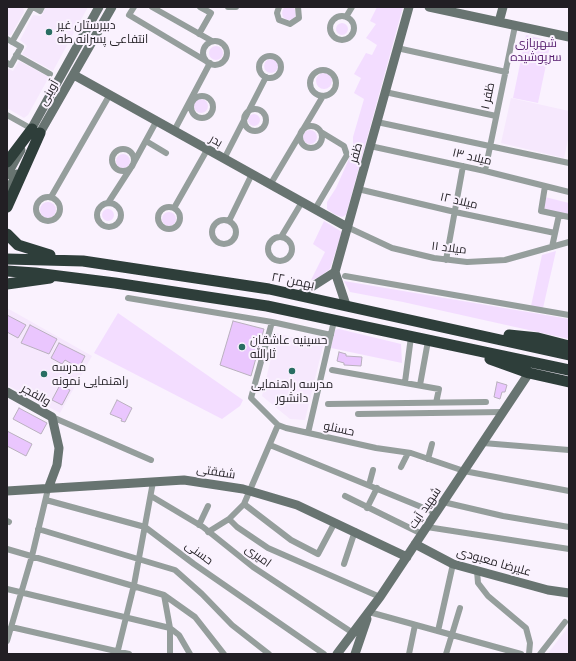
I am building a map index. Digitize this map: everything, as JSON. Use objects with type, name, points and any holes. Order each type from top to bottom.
[{"type":"highway","points":[[7,162],[36,131]]},
{"type":"highway","points":[[7,207],[36,131]]},
{"type":"highway","points":[[7,234],[18,245],[68,260]]},
{"type":"highway","name":"۲۲ بهمن","points":[[7,259],[68,260],[299,295],[569,355]]},
{"type":"highway","points":[[7,271],[66,276],[267,306],[569,370]]},
{"type":"highway","points":[[7,284],[66,276]]},
{"type":"highway","points":[[453,329],[538,338],[569,346]]},
{"type":"highway","points":[[453,346],[529,373],[569,382]]},
{"type":"street","points":[[7,63],[11,65],[21,47],[9,40],[32,7],[40,11],[42,7]]},
{"type":"street","name":"آوینی","points":[[7,192],[99,7]]},
{"type":"street","name":"آوینی","points":[[7,175],[74,75],[112,7]]},
{"type":"street","points":[[134,7],[130,16],[208,62],[214,64],[221,63],[227,54],[223,44],[212,41],[152,7]]},
{"type":"street","points":[[199,34],[211,13],[200,7]]},
{"type":"street","points":[[228,7],[236,7]]},
{"type":"street","points":[[278,7],[277,13],[279,20],[290,24],[299,18],[298,7]]},
{"type":"street","points":[[346,17],[352,7]]},
{"type":"street","name":"ظفر","points":[[335,272],[409,7]]},
{"type":"street","points":[[429,7],[569,37]]},
{"type":"street","points":[[499,22],[503,7]]},
{"type":"street","points":[[338,17],[346,17],[354,25],[354,32],[346,40],[338,39],[334,37],[330,30],[332,22],[338,17]]},
{"type":"street","name":"ظفر ۱","points":[[485,171],[515,26]]},
{"type":"street","points":[[208,62],[203,53],[206,46],[212,41]]},
{"type":"street","points":[[397,48],[506,72]]},
{"type":"street","points":[[16,56],[50,74]]},
{"type":"street","points":[[174,131],[193,99],[208,62]]},
{"type":"street","points":[[270,185],[323,96],[331,93],[336,82],[335,78],[330,72],[322,70],[318,71],[312,78],[311,86],[315,93],[323,96]]},
{"type":"street","name":"بدر","points":[[74,75],[109,96],[347,227]]},
{"type":"street","points":[[224,159],[266,77]]},
{"type":"street","points":[[385,92],[496,116]]},
{"type":"street","points":[[51,197],[109,96]]},
{"type":"street","points":[[7,115],[36,131]]},
{"type":"street","points":[[108,203],[132,166],[156,122]]},
{"type":"street","points":[[377,122],[569,163]]},
{"type":"street","points":[[315,210],[347,155],[344,146],[312,126],[305,128],[301,132],[300,137],[302,144],[312,148],[321,143],[321,132]]},
{"type":"street","points":[[146,141],[166,153]]},
{"type":"street","name":"میلاد ۱۳","points":[[370,146],[485,171],[569,192]]},
{"type":"street","points":[[174,208],[206,150]]},
{"type":"street","points":[[446,260],[463,166]]},
{"type":"street","points":[[229,221],[252,174]]},
{"type":"street","points":[[545,186],[541,210],[569,217]]},
{"type":"street","name":"میلاد ۱۲","points":[[358,189],[455,212],[555,233]]},
{"type":"street","points":[[51,197],[57,202],[60,213],[55,219],[43,220],[37,215],[36,208],[43,198],[51,197]]},
{"type":"street","points":[[281,237],[290,243],[292,250],[288,258],[280,261],[272,258],[268,247],[270,240],[281,237],[302,202]]},
{"type":"street","points":[[559,215],[552,247],[569,242]]},
{"type":"street","name":"میلاد ۱۱","points":[[347,227],[392,248],[446,260],[467,262],[505,260],[552,247]]},
{"type":"street","points":[[299,295],[335,272],[346,305]]},
{"type":"street","points":[[346,276],[569,315]]},
{"type":"street","points":[[128,298],[272,322],[330,335]]},
{"type":"street","points":[[308,433],[334,321]]},
{"type":"street","points":[[208,532],[229,519],[244,504],[278,425],[251,398],[272,322]]},
{"type":"street","points":[[405,382],[411,337]]},
{"type":"street","points":[[420,385],[428,341]]},
{"type":"street","points":[[332,370],[439,389],[436,403]]},
{"type":"street","name":"شهید آیت","points":[[337,654],[380,597],[529,373]]},
{"type":"street","name":"والفجر","points":[[7,392],[52,417],[59,448],[57,465],[48,488]]},
{"type":"street","points":[[328,404],[486,402]]},
{"type":"street","points":[[358,414],[504,412]]},
{"type":"street","points":[[52,417],[150,460]]},
{"type":"street","name":"حسنلو","points":[[278,425],[308,433],[408,453],[464,471],[569,491]]},
{"type":"street","points":[[483,442],[569,450]]},
{"type":"street","points":[[428,459],[432,444]]},
{"type":"street","points":[[270,445],[436,513]]},
{"type":"street","points":[[401,467],[408,453]]},
{"type":"street","points":[[369,485],[373,470]]},
{"type":"street","name":"شفقتی","points":[[7,491],[184,480],[251,490],[297,505],[355,531],[407,557]]},
{"type":"street","points":[[118,653],[134,585],[153,482]]},
{"type":"street","points":[[7,641],[32,556],[48,488]]},
{"type":"street","points":[[367,508],[377,488]]},
{"type":"street","name":"امیری","points":[[151,496],[199,525],[253,568],[353,633]]},
{"type":"street","points":[[345,496],[367,508],[412,527],[569,549]]},
{"type":"street","name":"حسنی","points":[[46,500],[145,526],[194,564],[324,654]]},
{"type":"street","points":[[443,502],[503,516],[569,527]]},
{"type":"street","points":[[244,504],[291,540],[318,554],[335,522]]},
{"type":"street","points":[[199,525],[208,506]]},
{"type":"street","points":[[229,519],[237,527],[268,548],[380,597]]},
{"type":"street","points":[[38,529],[175,570],[202,594],[232,625],[269,654]]},
{"type":"street","points":[[344,564],[355,531]]},
{"type":"street","name":"علیرضا معبودی","points":[[415,544],[453,564],[548,590],[569,593]]},
{"type":"street","points":[[7,549],[164,595],[195,617],[224,654]]},
{"type":"street","points":[[438,631],[453,564]]},
{"type":"street","points":[[477,571],[478,583],[488,596],[526,628],[530,643],[529,654]]},
{"type":"street","points":[[7,589],[170,628],[179,635],[190,654]]},
{"type":"street","points":[[164,595],[170,628],[170,654]]},
{"type":"street","points":[[446,654],[460,608]]},
{"type":"street","points":[[355,654],[369,612],[521,654]]},
{"type":"street","points":[[540,654],[565,622]]},
{"type":"street","points":[[408,654],[415,625]]},
{"type":"street","points":[[9,630],[129,654]]},
{"type":"shaded area","name":"دبیرستان غیر انتفاعی پسرانه طه","points":[[7,7],[23,7],[24,12],[11,35],[8,35]]},
{"type":"shaded area","name":"دبیرستان غیر انتفاعی پسرانه طه","points":[[46,7],[88,7],[53,71],[22,54],[27,46],[20,40],[33,15],[41,16]]},
{"type":"shaded area","points":[[19,61],[49,77],[28,115],[24,118],[7,108],[7,68],[13,71]]},
{"type":"shaded area","points":[[511,98],[569,111],[569,135],[564,158],[501,143]]},
{"type":"shaded area","name":"مدرسه راهنمایی نمونه","points":[[7,308],[92,356],[60,413],[7,385]]},
{"type":"shaded area","name":"مدرسه راهنمایی دانشور","points":[[277,333],[323,346],[305,420],[290,419],[262,396]]},
{"type":"shaded area","points":[[569,626],[569,654],[548,654],[549,652]]},
{"type":"green space","points":[[286,6],[292,6],[296,10],[296,16],[292,20],[286,20],[282,16],[282,10]]},
{"type":"green space","points":[[377,7],[403,7],[346,215],[342,217],[327,209],[327,202],[336,188],[353,150],[353,137],[364,99],[354,93],[361,78],[354,74],[366,53],[372,55],[377,45],[366,38],[376,24],[370,21]]},
{"type":"green space","points":[[344,23],[347,24],[347,34],[340,35],[337,34],[336,27],[337,24]]},
{"type":"green space","name":"شهربازی سرپوشیده","points":[[526,35],[551,41],[538,103],[513,98]]},
{"type":"green space","points":[[216,46],[221,48],[223,53],[221,58],[216,60],[211,58],[209,53],[211,48]]},
{"type":"green space","points":[[268,59],[274,59],[278,63],[278,69],[274,73],[268,73],[264,69],[264,63]]},
{"type":"green space","points":[[321,73],[327,73],[332,78],[330,87],[327,89],[321,89],[316,84],[316,78]]},
{"type":"green space","points":[[201,99],[206,101],[208,106],[206,111],[201,113],[196,111],[194,106],[196,101]]},
{"type":"green space","points":[[252,114],[256,114],[260,120],[256,126],[252,126],[248,122],[248,118]]},
{"type":"green space","points":[[310,130],[315,132],[317,137],[315,142],[310,144],[305,142],[303,137],[305,132]]},
{"type":"green space","points":[[123,154],[128,156],[130,161],[128,166],[123,168],[118,166],[116,161],[118,156]]},
{"type":"green space","points":[[545,197],[569,203],[569,215],[543,209]]},
{"type":"green space","points":[[48,202],[54,204],[56,210],[54,216],[48,218],[42,216],[40,210],[42,204]]},
{"type":"green space","points":[[110,209],[113,210],[113,220],[106,221],[103,220],[102,213],[103,210]]},
{"type":"green space","points":[[166,212],[172,212],[176,216],[176,222],[172,226],[166,226],[162,222],[162,216]]},
{"type":"green space","points":[[324,221],[342,232],[330,269],[318,278],[311,280],[325,252],[313,244]]},
{"type":"green space","points":[[556,251],[543,308],[531,306],[542,255]]},
{"type":"green space","points":[[344,281],[569,319],[569,339],[403,302],[350,292]]},
{"type":"green space","points":[[118,313],[243,400],[240,406],[222,419],[94,353]]},
{"type":"green space","points":[[339,329],[401,344],[402,363],[331,348],[335,330]]},
{"type":"building","points":[[7,315],[26,325],[18,338],[7,332]]},
{"type":"building","name":"حسینیه عاشقان ثارالله","points":[[233,321],[264,329],[251,376],[220,365]]},
{"type":"building","points":[[30,325],[57,339],[49,354],[21,343]]},
{"type":"building","points":[[59,343],[85,356],[79,368],[65,360],[62,364],[51,358]]},
{"type":"building","points":[[339,352],[346,354],[346,356],[362,357],[361,366],[344,365],[344,363],[337,361]]},
{"type":"building","points":[[497,382],[507,385],[505,392],[502,392],[500,399],[494,397]]},
{"type":"building","points":[[60,385],[70,390],[62,405],[52,400]]},
{"type":"building","points":[[117,400],[132,408],[125,422],[121,421],[122,419],[110,414]]},
{"type":"building","points":[[19,408],[47,423],[41,434],[13,419]]},
{"type":"building","points":[[7,431],[32,444],[26,456],[7,446]]},
{"type":"place","name":"دبیرستان غیر انتفاعی پسرانه طه","points":[[49,32]]},
{"type":"place","name":"حسینیه عاشقان ثارالله","points":[[242,347]]},
{"type":"place","name":"مدرسه راهنمایی دانشور","points":[[292,371]]},
{"type":"place","name":"مدرسه راهنمایی نمونه","points":[[44,374]]}]
